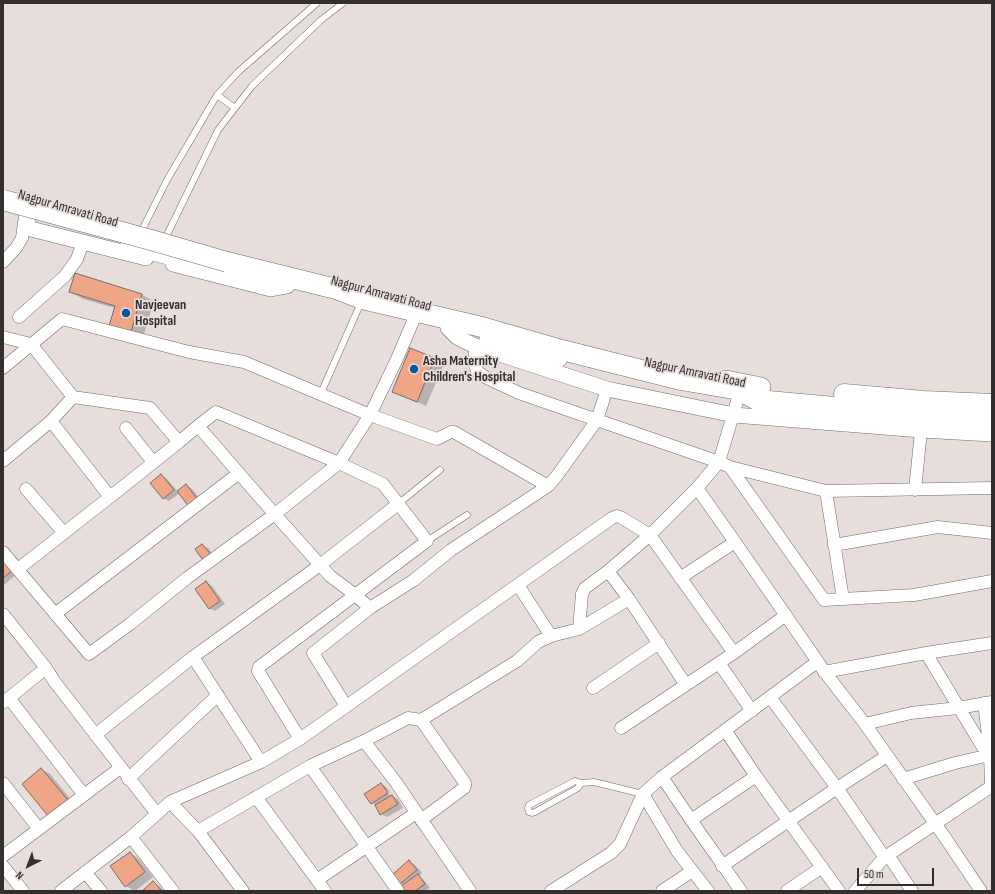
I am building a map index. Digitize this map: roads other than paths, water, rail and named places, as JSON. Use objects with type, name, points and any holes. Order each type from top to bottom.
[{"type":"highway","points":[[3,200],[227,262],[336,289],[362,299],[482,327],[562,350],[746,398]]},
{"type":"highway","name":"Nagpur Amravati Road","points":[[746,398],[924,401],[992,404]]},
{"type":"highway","name":"Nagpur Amravati Road","points":[[746,398],[922,423],[992,419]]},
{"type":"main road","name":"Nagpur Amravati Road","points":[[3,190],[70,211],[135,242]]},
{"type":"main road","name":"Nagpur Amravati Road","points":[[3,208],[27,216],[135,242],[333,298],[359,307],[414,319],[529,351],[615,372],[746,398]]},
{"type":"main road","name":"Nagpur Amravati Road","points":[[161,250],[563,342],[672,370],[746,398]]},
{"type":"street","points":[[27,216],[27,224],[31,229],[84,242],[135,242],[161,250]]},
{"type":"street","points":[[3,262],[16,248],[22,238],[27,216]]},
{"type":"street","points":[[19,317],[65,276],[77,259],[84,242]]},
{"type":"street","points":[[3,368],[62,319],[189,352],[244,362],[370,415],[437,439],[454,432],[548,486]]},
{"type":"street","points":[[3,552],[89,654],[275,514],[338,463],[370,415],[414,319]]},
{"type":"street","points":[[448,328],[457,337],[476,346],[607,389],[746,398],[992,434]]},
{"type":"street","points":[[3,336],[31,344],[73,397],[150,408],[178,442]]},
{"type":"street","points":[[476,346],[475,365],[477,371],[485,377],[519,393],[724,465],[826,491],[992,488]]},
{"type":"street","points":[[346,706],[313,653],[370,608],[414,580],[451,550],[548,486],[597,420],[607,389]]},
{"type":"street","points":[[3,461],[51,422],[73,397]]},
{"type":"street","points":[[579,629],[582,594],[586,588],[650,535],[697,488],[724,465],[746,398]]},
{"type":"street","points":[[18,569],[216,412],[338,463],[383,484],[427,541],[354,594],[259,667],[258,671],[300,739]]},
{"type":"street","points":[[51,422],[110,497]]},
{"type":"street","points":[[915,490],[922,423]]},
{"type":"street","points":[[198,426],[330,576],[370,608]]},
{"type":"street","points":[[126,428],[153,462]]},
{"type":"street","points":[[724,465],[824,600],[914,595],[992,580]]},
{"type":"street","points":[[55,614],[239,473]]},
{"type":"street","points":[[697,488],[736,542],[824,672],[865,724],[936,824],[981,891]]},
{"type":"street","points":[[26,489],[64,534]]},
{"type":"street","points":[[826,491],[843,599]]},
{"type":"street","points":[[95,735],[193,657],[320,565],[398,504]]},
{"type":"street","points":[[61,891],[131,837],[170,802],[261,762],[300,739],[612,518],[617,516],[650,535],[734,653]]},
{"type":"street","points":[[834,545],[938,527],[992,533]]},
{"type":"street","points":[[680,578],[736,542]]},
{"type":"street","points":[[608,571],[629,599],[686,685]]},
{"type":"street","points":[[518,585],[551,636]]},
{"type":"street","points":[[198,831],[310,766],[364,741],[408,718],[421,720],[516,660],[538,642],[551,636],[579,629],[629,599]]},
{"type":"street","points":[[621,728],[734,653],[786,615]]},
{"type":"street","points":[[5,620],[46,668],[54,681],[128,779],[157,814]]},
{"type":"street","points":[[593,688],[658,643]]},
{"type":"street","points":[[824,672],[926,653],[992,643]]},
{"type":"street","points":[[926,653],[982,746],[990,754]]},
{"type":"street","points":[[193,657],[261,762]]},
{"type":"street","points":[[551,891],[611,853],[620,844],[643,794],[662,777],[817,662]]},
{"type":"street","points":[[719,663],[752,711]]},
{"type":"street","points":[[46,668],[6,701],[84,795]]},
{"type":"street","points":[[128,779],[218,695]]},
{"type":"street","points":[[770,697],[912,891]]},
{"type":"street","points":[[855,891],[887,856],[990,790],[988,702],[958,708],[911,713],[865,724]]},
{"type":"street","points":[[317,880],[366,846],[464,788],[465,782],[421,720]]},
{"type":"street","points":[[725,730],[756,776],[839,891]]},
{"type":"street","points":[[364,741],[395,781],[470,891]]},
{"type":"street","points":[[903,779],[954,763],[990,754]]},
{"type":"street","points":[[722,866],[887,756]]},
{"type":"street","points":[[310,766],[398,891]]},
{"type":"street","points":[[3,856],[120,768]]},
{"type":"street","points":[[690,820],[756,776]]},
{"type":"street","points":[[662,777],[690,820],[741,891]]},
{"type":"street","points":[[3,783],[39,829]]},
{"type":"street","points":[[643,794],[677,851],[708,891]]},
{"type":"street","points":[[256,797],[325,891]]},
{"type":"street","points":[[170,802],[198,831],[243,891]]},
{"type":"street","points":[[131,837],[172,891]]},
{"type":"street","points":[[3,866],[23,891]]},
{"type":"street","points":[[795,889],[822,866]]},
{"type":"street","points":[[662,891],[692,871]]},
{"type":"street","points":[[85,872],[101,891]]},
{"type":"lane","points":[[135,242],[167,180],[217,95],[238,72],[317,3]]},
{"type":"lane","points":[[161,250],[218,130],[252,86],[321,20],[343,3]]},
{"type":"lane","points":[[217,95],[235,108]]},
{"type":"lane","points":[[321,394],[359,307]]},
{"type":"lane","points":[[398,504],[440,470]]},
{"type":"lane","points":[[427,541],[467,515]]},
{"type":"lane","points":[[581,783],[578,788],[535,812],[529,812],[528,808],[530,805],[575,781],[581,783],[594,782],[643,794]]},
{"type":"place","name":"Navjeevan Hospital","points":[[126,313]]},
{"type":"place","name":"Asha Maternity Children's Hospital","points":[[414,369]]}]
